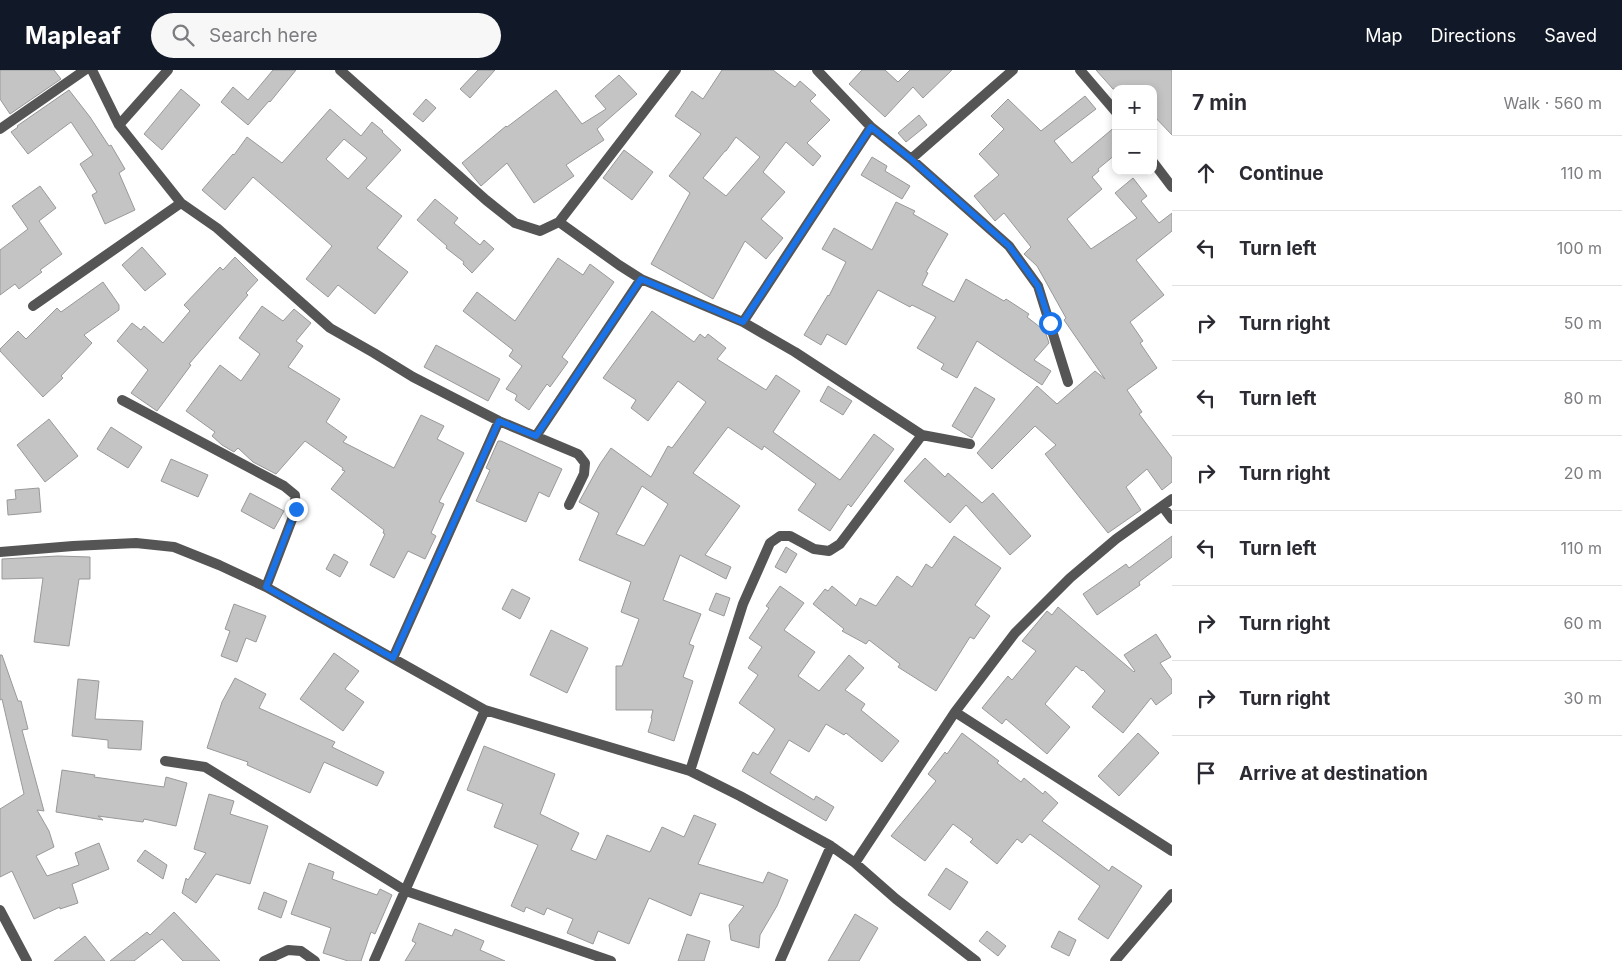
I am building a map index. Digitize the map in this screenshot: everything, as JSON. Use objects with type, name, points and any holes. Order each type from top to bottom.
[{"type":"street","points":[[0,129],[85,70]]},
{"type":"street","points":[[92,70],[119,125],[180,203],[217,228],[330,328],[374,352],[413,377],[499,421],[578,454],[585,463],[584,474],[569,505]]},
{"type":"street","points":[[119,125],[168,70]]},
{"type":"street","points":[[340,70],[424,146],[515,223],[540,231],[559,222],[676,70]]},
{"type":"street","points":[[818,70],[871,127],[911,159],[1009,246],[1038,286],[1068,382]]},
{"type":"street","points":[[911,159],[1013,70]]},
{"type":"street","points":[[1080,70],[1112,107]]},
{"type":"street","points":[[743,322],[871,127]]},
{"type":"street","points":[[1157,167],[1172,187]]},
{"type":"street","points":[[33,306],[180,203]]},
{"type":"street","points":[[559,222],[641,279],[743,322],[795,352],[922,435],[970,444]]},
{"type":"street","points":[[536,436],[641,279]]},
{"type":"street","points":[[122,400],[284,486],[296,495],[296,509],[266,587]]},
{"type":"street","points":[[393,658],[499,421]]},
{"type":"street","points":[[690,771],[743,604],[770,544],[780,536],[790,536],[814,549],[830,552],[840,544],[922,435]]},
{"type":"street","points":[[855,863],[955,712],[1015,633],[1070,578],[1116,539],[1172,499]]},
{"type":"street","points":[[1163,507],[1172,519]]},
{"type":"street","points":[[0,552],[136,543],[174,547],[219,565],[266,587],[485,710],[690,771],[831,846],[855,863],[896,899],[976,961]]},
{"type":"street","points":[[374,961],[485,710]]},
{"type":"street","points":[[955,712],[1172,851]]},
{"type":"street","points":[[165,761],[205,767],[406,891],[611,961]]},
{"type":"street","points":[[780,961],[831,846]]},
{"type":"street","points":[[1115,961],[1172,894]]},
{"type":"street","points":[[0,910],[27,961]]},
{"type":"street","points":[[264,961],[288,950],[302,951],[316,961]]},
{"type":"building","points":[[0,70],[54,70],[61,79],[10,114],[0,99]]},
{"type":"building","points":[[273,70],[296,70],[248,125],[221,102],[233,87],[248,100]]},
{"type":"building","points":[[478,70],[495,70],[470,98],[460,89]]},
{"type":"building","points":[[722,70],[773,70],[795,87],[800,81],[816,95],[810,101],[830,120],[807,143],[821,156],[813,166],[786,142],[763,172],[785,192],[761,219],[783,238],[766,259],[745,241],[713,299],[651,264],[690,193],[669,176],[701,134],[675,116],[692,91],[703,99]],"holes":[[[736,137],[760,157],[726,196],[703,178]]]},
{"type":"building","points":[[862,70],[885,70],[898,82],[910,70],[952,70],[923,98],[913,87],[885,117],[849,84]]},
{"type":"building","points":[[1096,70],[1172,70],[1172,135],[1157,119],[1157,85],[1112,85],[1112,88]]},
{"type":"building","points":[[619,75],[637,94],[597,129],[604,140],[566,165],[574,176],[534,203],[507,163],[481,186],[462,163],[506,126],[556,90],[582,124],[606,109],[595,96]]},
{"type":"building","points":[[181,89],[200,105],[162,150],[144,134]]},
{"type":"building","points":[[69,90],[109,146],[111,145],[125,169],[119,173],[135,210],[105,224],[92,195],[97,192],[80,164],[93,155],[71,122],[28,154],[11,132]]},
{"type":"building","points":[[1085,96],[1096,109],[1054,141],[1072,163],[1112,129],[1112,157],[1092,177],[1102,189],[1067,219],[1091,249],[1137,218],[1115,193],[1133,178],[1147,196],[1141,201],[1159,223],[1172,213],[1172,231],[1136,260],[1164,295],[1130,322],[1143,341],[1140,343],[1157,368],[1127,390],[1142,412],[1139,414],[1172,458],[1172,482],[1162,490],[1147,469],[1126,487],[1141,510],[1108,533],[1045,454],[1056,445],[1035,426],[992,469],[977,453],[1037,386],[1057,404],[1095,371],[1105,379],[1064,320],[1066,318],[1037,266],[1024,254],[1031,247],[1004,213],[995,221],[974,196],[999,175],[979,154],[1004,129],[991,116],[1008,99],[1041,131]]},
{"type":"building","points":[[426,99],[436,108],[423,122],[413,114]]},
{"type":"building","points":[[330,109],[361,136],[372,122],[401,150],[366,188],[402,216],[377,248],[408,272],[375,314],[338,285],[328,297],[306,279],[332,246],[253,177],[225,210],[202,190],[234,155],[247,137],[282,163]],"holes":[[[344,139],[367,158],[348,179],[326,159]]]},
{"type":"building","points":[[919,115],[927,125],[906,142],[898,133]]},
{"type":"building","points":[[624,150],[653,172],[632,200],[603,178]]},
{"type":"building","points":[[872,157],[887,166],[885,171],[910,186],[902,199],[861,175]]},
{"type":"building","points":[[40,186],[56,208],[39,221],[62,254],[19,289],[15,284],[0,295],[0,250],[28,229],[12,206]]},
{"type":"building","points":[[435,199],[458,218],[454,223],[480,245],[484,240],[494,249],[472,273],[463,264],[464,262],[446,248],[447,246],[417,220]]},
{"type":"building","points":[[896,202],[915,211],[913,214],[948,234],[926,272],[928,273],[922,285],[954,302],[966,279],[1004,301],[1006,299],[1029,314],[1027,317],[1045,331],[1049,343],[1034,360],[1051,371],[1042,385],[977,341],[957,378],[941,369],[944,364],[917,348],[936,317],[912,305],[910,307],[878,290],[846,345],[827,334],[821,345],[804,335],[829,296],[846,262],[822,249],[834,228],[872,250]]},
{"type":"building","points":[[142,247],[166,274],[145,291],[122,265]]},
{"type":"building","points":[[235,257],[258,280],[246,293],[248,295],[189,364],[191,365],[157,411],[131,393],[148,370],[117,341],[132,323],[141,330],[144,326],[163,343],[190,311],[184,305],[220,267],[223,270]]},
{"type":"building","points":[[558,258],[583,275],[590,264],[614,282],[562,357],[568,362],[550,387],[547,384],[529,410],[515,400],[517,395],[506,389],[522,366],[509,356],[513,350],[463,311],[477,292],[515,321]]},
{"type":"building","points":[[103,282],[119,305],[119,310],[84,335],[92,343],[61,376],[63,378],[43,397],[0,349],[18,331],[26,339],[57,308],[61,312]]},
{"type":"building","points":[[262,306],[283,321],[294,309],[311,323],[296,341],[303,346],[288,367],[340,399],[326,422],[347,437],[343,442],[394,468],[421,415],[444,426],[437,439],[464,453],[439,502],[444,504],[431,533],[436,536],[425,559],[408,551],[394,578],[370,565],[385,534],[383,533],[384,530],[331,489],[345,471],[342,470],[343,468],[305,441],[276,474],[253,462],[238,448],[234,452],[222,445],[212,436],[215,432],[186,411],[220,365],[241,381],[260,354],[239,338]]},
{"type":"building","points":[[652,311],[694,342],[700,334],[705,338],[708,334],[726,348],[717,359],[766,390],[776,375],[800,391],[773,432],[840,480],[874,434],[894,449],[851,507],[848,504],[830,531],[798,510],[816,484],[764,446],[762,450],[728,427],[693,473],[740,506],[705,555],[731,567],[726,579],[680,555],[663,600],[701,614],[689,644],[694,646],[683,677],[693,681],[674,741],[648,732],[653,710],[616,710],[616,666],[622,666],[639,619],[621,612],[631,582],[579,560],[599,513],[579,502],[611,448],[651,477],[668,446],[672,448],[706,402],[678,381],[648,421],[631,408],[636,400],[603,378]],"holes":[[[642,486],[668,504],[644,546],[616,534]]]},
{"type":"building","points":[[436,345],[500,379],[488,401],[424,367]]},
{"type":"building","points":[[828,386],[852,401],[843,415],[820,401]]},
{"type":"building","points":[[975,387],[995,399],[972,438],[952,426]]},
{"type":"building","points":[[49,419],[78,456],[45,482],[17,445]]},
{"type":"building","points":[[111,427],[142,447],[128,468],[97,449]]},
{"type":"building","points":[[498,441],[562,469],[549,497],[539,492],[526,522],[476,501],[490,470],[486,468]]},
{"type":"building","points":[[925,458],[945,477],[948,473],[982,503],[993,493],[1031,536],[1010,555],[966,505],[950,523],[904,481]]},
{"type":"building","points":[[171,459],[208,475],[198,497],[161,481]]},
{"type":"building","points":[[39,488],[41,512],[8,515],[7,500],[16,499],[15,490]]},
{"type":"building","points":[[250,493],[284,511],[274,529],[241,511]]},
{"type":"building","points":[[954,536],[1001,568],[975,605],[990,616],[974,639],[970,637],[936,691],[898,667],[900,664],[869,640],[866,644],[842,631],[844,629],[813,604],[825,589],[828,591],[832,586],[856,606],[860,598],[876,606],[897,576],[912,587],[926,564],[932,568]]},
{"type":"building","points":[[1172,536],[1172,557],[1139,582],[1140,585],[1097,615],[1083,594],[1126,564],[1129,568]]},
{"type":"building","points":[[786,547],[797,554],[786,573],[775,567]]},
{"type":"building","points":[[334,554],[348,562],[340,577],[326,569]]},
{"type":"building","points":[[58,556],[90,557],[90,579],[79,579],[69,646],[34,642],[43,578],[2,579],[2,559]]},
{"type":"building","points":[[780,586],[804,603],[784,630],[815,652],[798,676],[819,691],[849,655],[864,668],[845,690],[865,704],[861,710],[899,741],[882,762],[846,733],[844,735],[826,724],[809,752],[789,740],[770,773],[814,800],[816,796],[834,807],[826,821],[742,771],[753,752],[758,755],[775,729],[739,703],[758,675],[748,668],[762,647],[749,638],[769,608],[766,606]]},
{"type":"building","points":[[512,589],[530,598],[520,619],[502,609]]},
{"type":"building","points":[[716,593],[730,598],[724,616],[709,610]]},
{"type":"building","points":[[234,604],[266,616],[256,642],[246,638],[237,662],[221,656],[230,631],[225,629]]},
{"type":"building","points":[[1058,607],[1134,672],[1124,655],[1156,634],[1171,657],[1160,663],[1172,680],[1172,693],[1156,705],[1151,698],[1123,733],[1092,707],[1105,691],[1083,670],[1076,666],[1045,704],[1070,727],[1047,754],[1006,719],[1002,724],[982,708],[1008,676],[1012,680],[1036,651],[1022,641],[1047,611],[1052,615]]},
{"type":"building","points":[[551,630],[588,648],[567,693],[530,675]]},
{"type":"building","points":[[334,653],[359,671],[345,689],[364,702],[343,731],[300,699]]},
{"type":"building","points":[[0,655],[2,655],[18,701],[21,701],[28,729],[22,730],[44,811],[37,810],[49,831],[54,847],[36,856],[47,876],[79,865],[75,853],[99,843],[109,869],[72,884],[78,903],[60,909],[60,907],[34,919],[12,871],[0,877],[0,809],[24,794],[2,699],[0,700]]},
{"type":"building","points":[[235,678],[266,694],[259,708],[335,742],[332,747],[384,772],[377,786],[324,762],[310,793],[247,765],[248,762],[207,748],[222,702]]},
{"type":"building","points":[[78,679],[99,681],[95,719],[143,721],[141,750],[108,748],[108,740],[72,736]]},
{"type":"building","points":[[962,733],[999,761],[997,763],[1021,782],[1024,778],[1043,794],[1045,791],[1058,803],[1042,821],[1109,871],[1112,866],[1142,886],[1108,939],[1078,919],[1100,886],[1030,834],[1022,843],[1017,839],[997,864],[970,842],[973,839],[953,824],[925,861],[891,836],[936,781],[928,774],[945,752],[947,754]]},
{"type":"building","points":[[1138,733],[1159,753],[1119,796],[1098,776]]},
{"type":"building","points":[[484,746],[555,774],[540,814],[579,833],[571,850],[596,860],[607,835],[650,852],[662,827],[684,837],[694,815],[716,824],[698,864],[763,883],[768,872],[788,880],[777,906],[760,935],[759,948],[731,940],[729,925],[744,906],[700,893],[691,916],[649,898],[629,944],[598,931],[593,944],[567,933],[573,919],[547,908],[544,915],[526,907],[524,912],[511,906],[538,845],[494,827],[503,804],[467,790]]},
{"type":"building","points":[[62,770],[95,775],[94,777],[164,787],[166,777],[187,783],[176,826],[144,819],[143,822],[98,816],[103,820],[56,812]]},
{"type":"building","points":[[209,794],[234,801],[230,814],[268,826],[250,884],[216,874],[196,903],[182,893],[186,878],[188,880],[206,853],[194,849]]},
{"type":"building","points":[[145,850],[167,865],[163,879],[137,861]]},
{"type":"building","points":[[309,863],[334,872],[332,879],[377,895],[380,889],[392,895],[375,934],[371,932],[361,961],[348,961],[323,953],[331,928],[291,914]]},
{"type":"building","points":[[946,868],[968,882],[950,910],[928,895]]},
{"type":"building","points":[[264,892],[287,901],[281,918],[258,909]]},
{"type":"building","points":[[174,912],[220,961],[183,961],[162,939],[134,961],[110,961],[147,932],[150,935]]},
{"type":"building","points":[[855,914],[878,928],[859,961],[828,961]]},
{"type":"building","points":[[419,923],[452,936],[455,929],[484,941],[480,950],[505,961],[405,961],[416,943],[412,941]]},
{"type":"building","points":[[987,931],[1006,946],[998,956],[979,941]]},
{"type":"building","points":[[1059,931],[1076,940],[1069,956],[1051,947]]},
{"type":"building","points":[[687,934],[710,941],[704,961],[678,961]]},
{"type":"building","points":[[85,936],[105,961],[54,961]]},
{"type":"route","points":[[296,509],[266,587],[393,658],[499,421],[536,436],[641,279],[743,322],[871,127],[911,159],[1009,246],[1038,286],[1050,323]]}]
